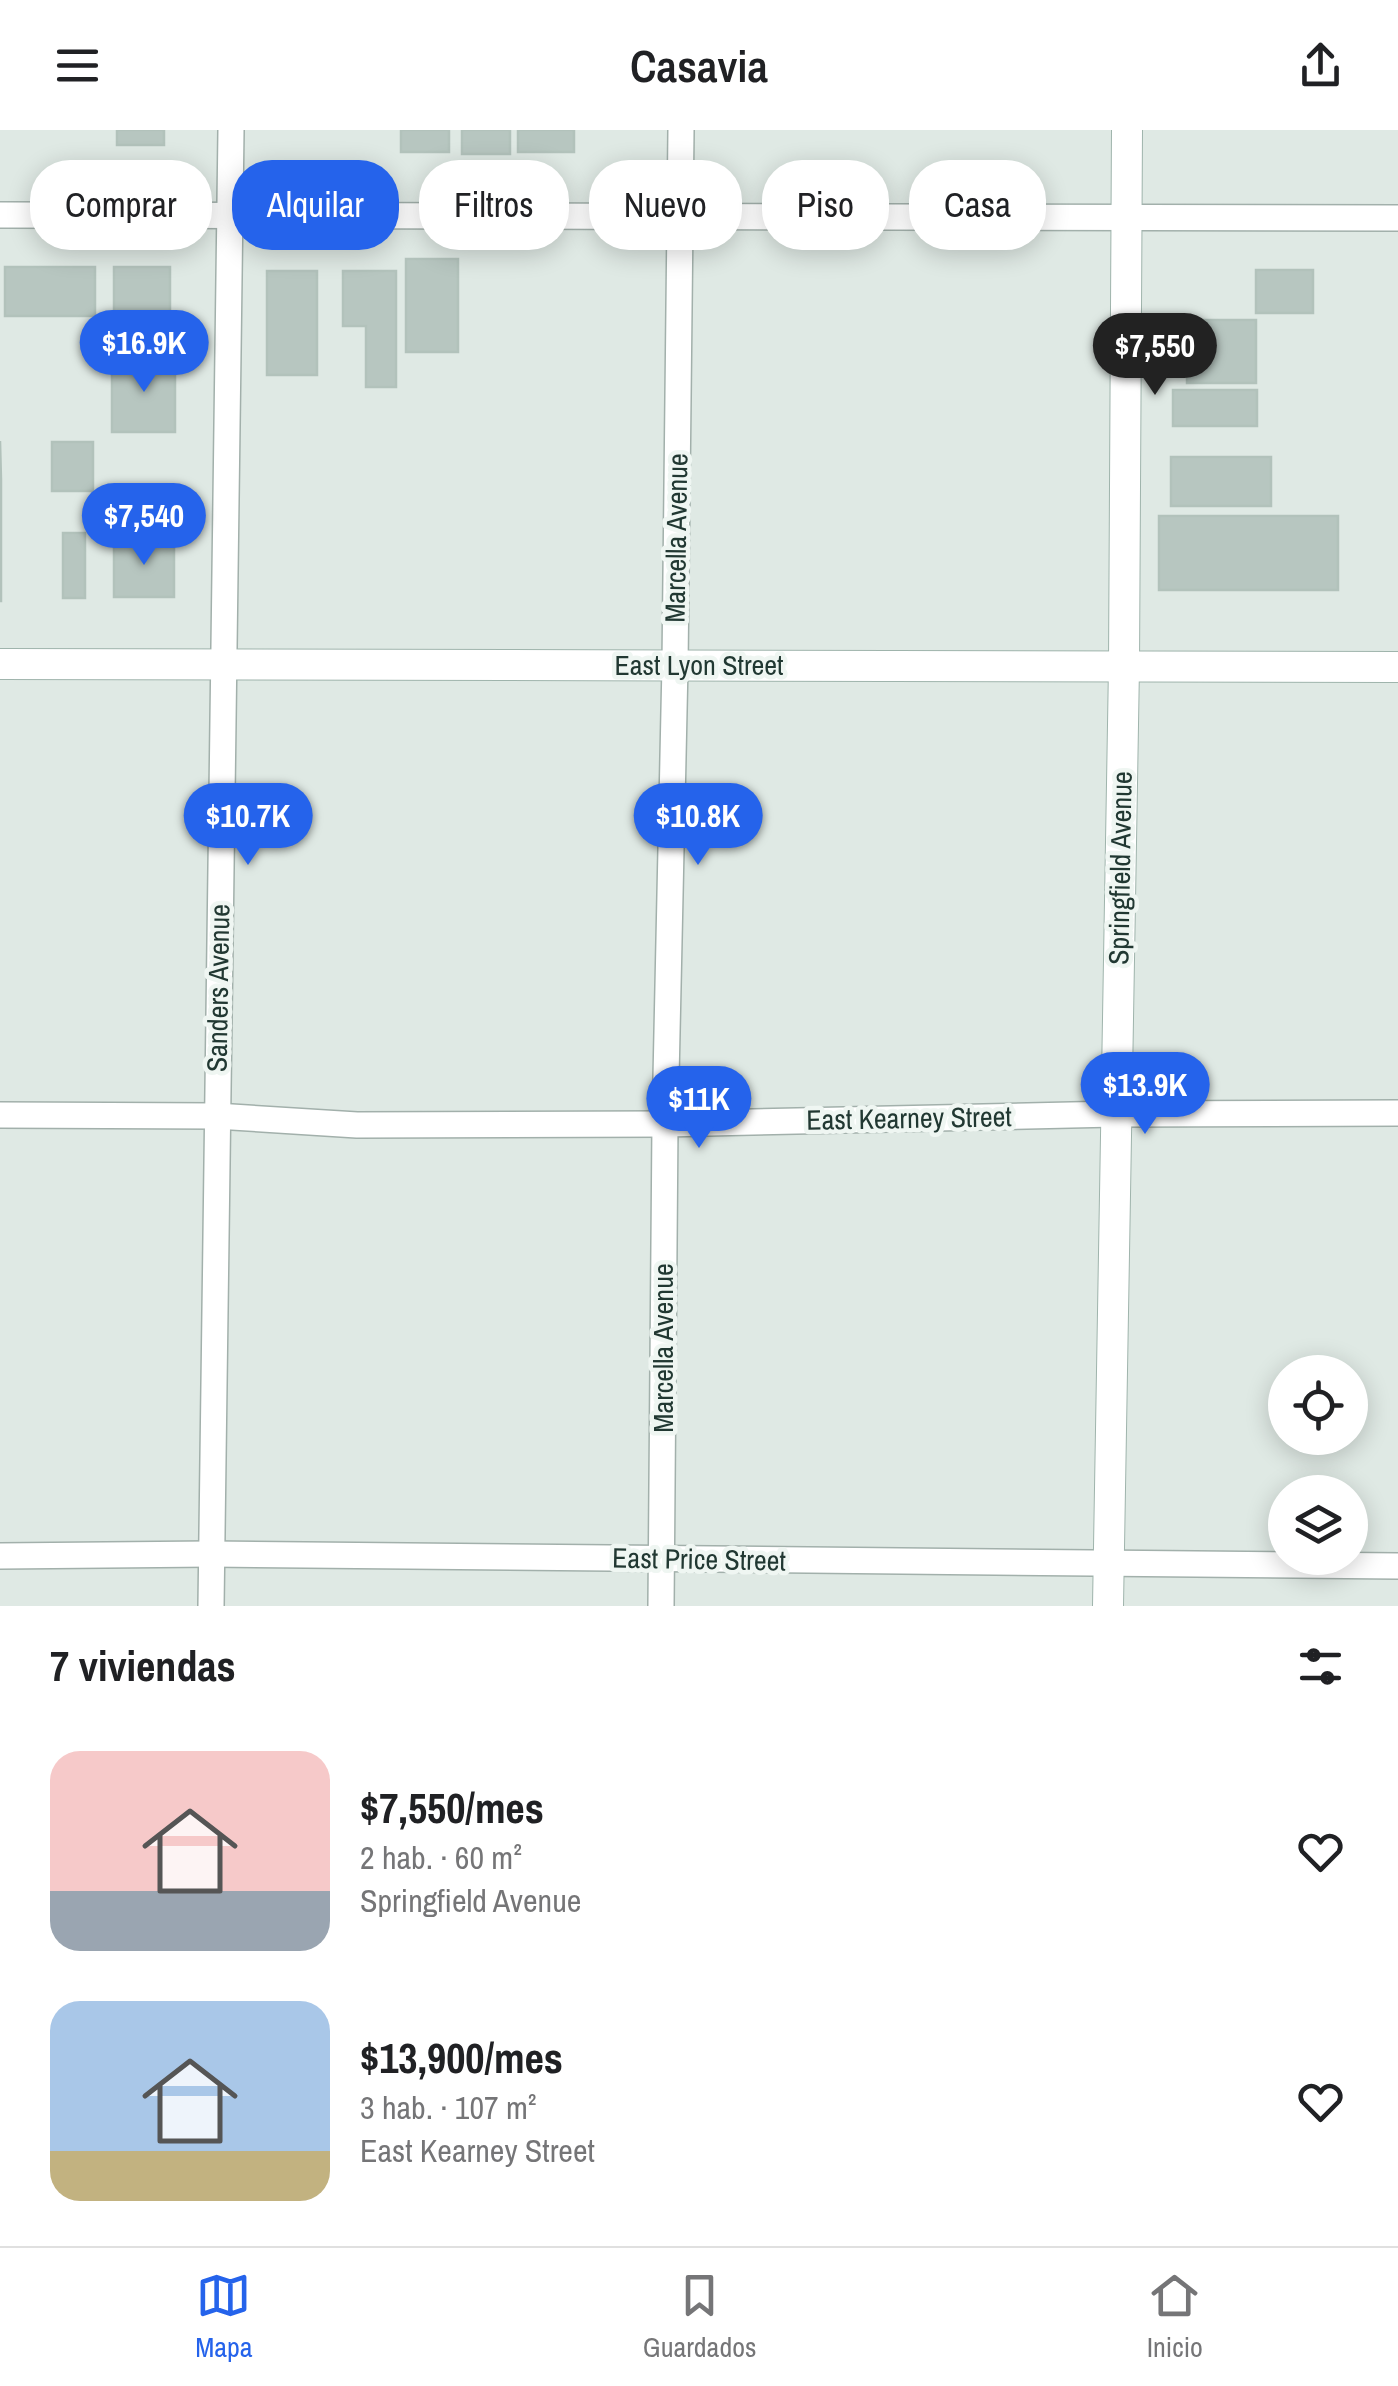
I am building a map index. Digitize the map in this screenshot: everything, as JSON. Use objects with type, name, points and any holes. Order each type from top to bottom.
[{"type":"main road","name":"Springfield Avenue","points":[[1108,1606],[1124,666],[1127,130]]},
{"type":"main road","name":"East Lyon Street","points":[[0,664],[1398,666]]},
{"type":"street","name":"Sanders Avenue","points":[[211,1606],[230,130]]},
{"type":"street","name":"Marcella Avenue","points":[[681,130],[681,160]]},
{"type":"street","points":[[0,215],[589,216]]},
{"type":"street","points":[[742,216],[1398,218]]},
{"type":"street","name":"Marcella Avenue","points":[[661,1606],[680,250]]},
{"type":"street","name":"East Kearney Street","points":[[0,1115],[216,1116],[357,1125],[1398,1113]]},
{"type":"street","name":"East Price Street","points":[[0,1556],[212,1554],[1398,1566]]},
{"type":"building","points":[[117,130],[164,130],[164,145],[117,145]]},
{"type":"building","points":[[401,130],[449,130],[449,152],[401,152]]},
{"type":"building","points":[[462,130],[510,130],[510,154],[462,154]]},
{"type":"building","points":[[518,130],[574,130],[574,152],[518,152]]},
{"type":"building","points":[[406,259],[458,259],[458,352],[406,352]]},
{"type":"building","points":[[5,267],[95,267],[95,316],[5,316]]},
{"type":"building","points":[[114,267],[170,267],[170,341],[114,341]]},
{"type":"building","points":[[1256,270],[1313,270],[1313,313],[1256,313]]},
{"type":"building","points":[[267,271],[317,271],[317,375],[267,375]]},
{"type":"building","points":[[343,271],[396,271],[396,387],[366,387],[366,326],[343,326]]},
{"type":"building","points":[[1187,320],[1256,320],[1256,383],[1187,383]]},
{"type":"building","points":[[112,358],[175,358],[175,432],[112,432]]},
{"type":"building","points":[[1173,390],[1257,390],[1257,426],[1173,426]]},
{"type":"building","points":[[0,441],[1,480],[1,601],[0,601]]},
{"type":"building","points":[[52,442],[93,442],[93,491],[52,491]]},
{"type":"building","points":[[1171,457],[1271,457],[1271,506],[1171,506]]},
{"type":"building","points":[[1159,516],[1338,516],[1338,590],[1159,590]]},
{"type":"building","points":[[63,533],[85,533],[85,598],[63,598]]},
{"type":"building","points":[[114,540],[174,540],[174,597],[114,597]]}]
